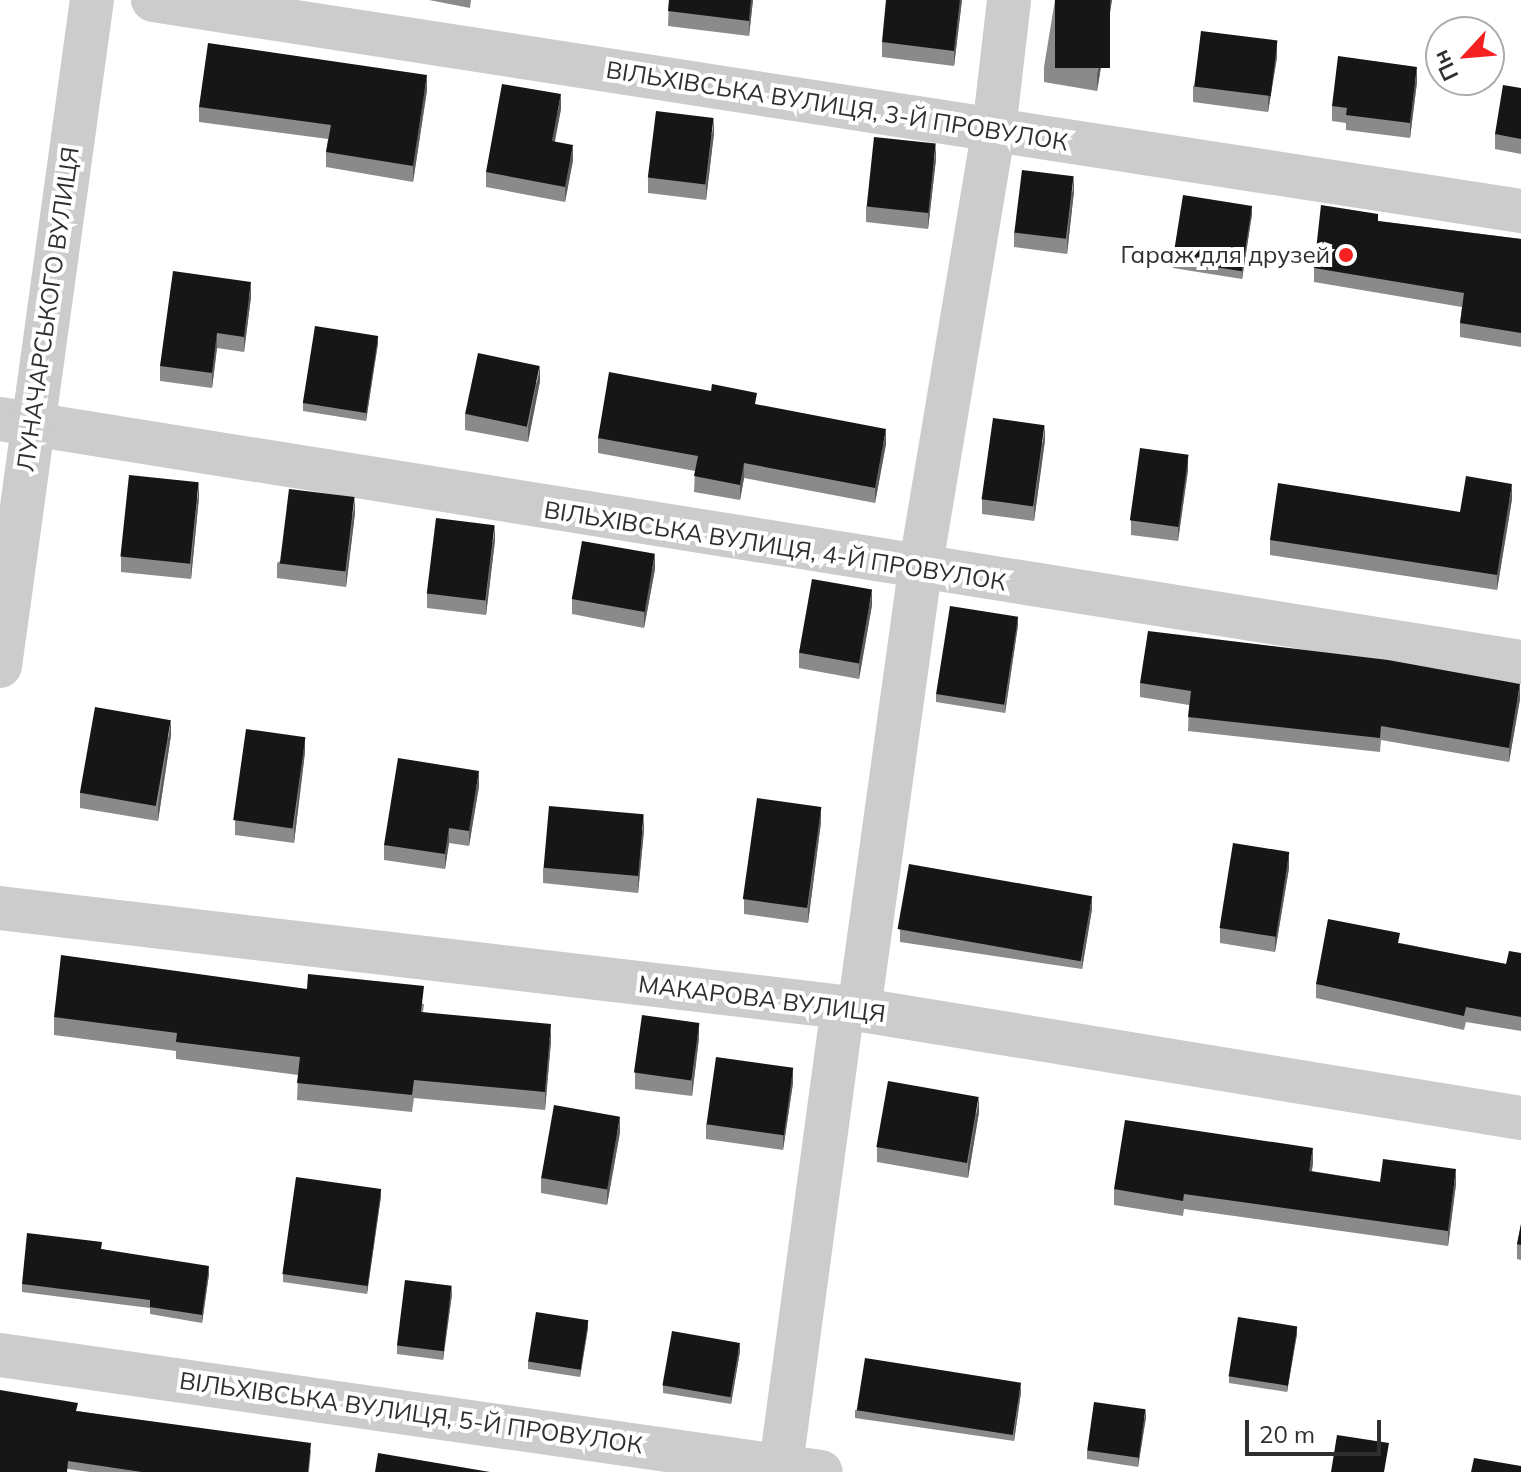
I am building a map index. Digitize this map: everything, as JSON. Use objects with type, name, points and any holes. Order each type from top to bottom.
[{"type":"street","name":"ЛУНАЧАРСЬКОГО ВУЛИЦЯ","points":[[0,666],[15,422],[92,0]]},
{"type":"street","name":"ВІЛЬХІВСЬКА ВУЛИЦЯ, 3-Й ПРОВУЛОК","points":[[153,0],[1521,211]]},
{"type":"street","points":[[794,1470],[851,1008],[994,130],[1009,0]]},
{"type":"street","name":"ВІЛЬХІВСЬКА ВУЛИЦЯ, 4-Й ПРОВУЛОК","points":[[15,422],[920,570],[1521,662]]},
{"type":"street","name":"МАКАРОВА ВУЛИЦЯ","points":[[0,908],[851,1008],[1521,1118]]},
{"type":"street","name":"ВІЛЬХІВСЬКА ВУЛИЦЯ, 5-Й ПРОВУЛОК","points":[[0,1355],[794,1470]]},
{"type":"building","points":[[669,0],[751,0],[749,21],[668,11]]},
{"type":"building","points":[[886,0],[960,0],[954,51],[882,42]]},
{"type":"building","points":[[1055,0],[1110,0],[1110,68],[1055,68]]},
{"type":"building","points":[[1201,31],[1277,40],[1271,96],[1194,87]]},
{"type":"building","points":[[208,43],[427,75],[413,166],[326,152],[331,125],[199,107]]},
{"type":"building","points":[[1338,56],[1417,67],[1410,123],[1346,115],[1347,108],[1332,106]]},
{"type":"building","points":[[502,84],[561,94],[552,141],[573,145],[565,187],[486,172]]},
{"type":"building","points":[[1505,85],[1521,88],[1521,139],[1495,134]]},
{"type":"building","points":[[656,111],[714,118],[705,185],[648,178]]},
{"type":"building","points":[[874,137],[936,143],[928,213],[867,207]]},
{"type":"building","points":[[1022,170],[1074,176],[1066,239],[1014,233]]},
{"type":"building","points":[[1183,195],[1252,206],[1242,271],[1173,260]]},
{"type":"building","points":[[1321,205],[1378,214],[1378,221],[1521,239],[1521,333],[1460,323],[1464,293],[1314,268]]},
{"type":"building","points":[[173,271],[251,282],[244,337],[217,333],[212,373],[160,366]]},
{"type":"building","points":[[315,326],[378,336],[366,413],[303,403]]},
{"type":"building","points":[[478,353],[540,366],[527,427],[465,414]]},
{"type":"building","points":[[609,372],[711,391],[712,384],[757,393],[755,404],[886,429],[875,488],[744,463],[740,485],[694,476],[698,456],[598,438]]},
{"type":"building","points":[[993,418],[1044,425],[1033,506],[982,499]]},
{"type":"building","points":[[1140,448],[1189,455],[1178,527],[1130,520]]},
{"type":"building","points":[[129,475],[199,482],[190,564],[120,557]]},
{"type":"building","points":[[1466,476],[1512,484],[1497,575],[1270,540],[1278,483],[1460,512]]},
{"type":"building","points":[[289,489],[355,497],[345,571],[280,563]]},
{"type":"building","points":[[436,518],[495,525],[485,601],[427,593]]},
{"type":"building","points":[[582,541],[655,554],[645,612],[572,599]]},
{"type":"building","points":[[812,579],[872,590],[859,663],[799,653]]},
{"type":"building","points":[[950,606],[1018,617],[1004,705],[936,694]]},
{"type":"building","points":[[1148,631],[1388,660],[1520,684],[1509,748],[1381,726],[1380,738],[1188,717],[1191,691],[1140,683]]},
{"type":"building","points":[[95,707],[171,720],[156,806],[80,793]]},
{"type":"building","points":[[246,729],[305,737],[293,828],[233,820]]},
{"type":"building","points":[[398,758],[479,771],[469,831],[449,828],[445,854],[384,845]]},
{"type":"building","points":[[757,798],[821,807],[807,908],[743,899]]},
{"type":"building","points":[[549,806],[644,814],[638,876],[544,868]]},
{"type":"building","points":[[1233,843],[1289,852],[1276,937],[1220,928]]},
{"type":"building","points":[[909,864],[1092,896],[1081,961],[898,929]]},
{"type":"building","points":[[1328,919],[1400,933],[1398,943],[1506,964],[1509,951],[1521,953],[1521,1017],[1466,1007],[1464,1016],[1316,984]]},
{"type":"building","points":[[61,955],[307,989],[308,974],[424,986],[421,1012],[551,1024],[545,1092],[414,1080],[412,1095],[297,1083],[300,1057],[176,1042],[177,1033],[54,1017]]},
{"type":"building","points":[[642,1015],[699,1023],[691,1081],[634,1072]]},
{"type":"building","points":[[716,1057],[793,1068],[784,1135],[707,1124]]},
{"type":"building","points":[[888,1081],[979,1097],[967,1163],[876,1147]]},
{"type":"building","points":[[554,1105],[620,1117],[607,1190],[541,1178]]},
{"type":"building","points":[[1125,1120],[1313,1148],[1309,1171],[1380,1182],[1383,1159],[1456,1169],[1448,1231],[1184,1194],[1183,1201],[1114,1189]]},
{"type":"building","points":[[296,1177],[381,1189],[368,1286],[282,1274]]},
{"type":"building","points":[[1521,1224],[1521,1245],[1517,1244]]},
{"type":"building","points":[[27,1233],[102,1242],[101,1249],[209,1266],[202,1315],[150,1307],[150,1300],[22,1284]]},
{"type":"building","points":[[405,1280],[452,1286],[444,1351],[397,1346]]},
{"type":"building","points":[[536,1312],[588,1320],[581,1370],[528,1361]]},
{"type":"building","points":[[1238,1317],[1297,1326],[1288,1386],[1229,1376]]},
{"type":"building","points":[[672,1331],[740,1343],[730,1397],[662,1385]]},
{"type":"building","points":[[865,1358],[1021,1383],[1013,1435],[857,1410]]},
{"type":"building","points":[[0,1390],[78,1403],[76,1411],[311,1443],[308,1472],[142,1472],[68,1461],[67,1472],[0,1472]]},
{"type":"building","points":[[1094,1402],[1145,1409],[1139,1458],[1087,1451]]},
{"type":"building","points":[[1337,1435],[1389,1443],[1384,1472],[1331,1472]]},
{"type":"building","points":[[378,1453],[490,1472],[375,1472]]},
{"type":"building","points":[[1474,1458],[1521,1466],[1521,1472],[1471,1472]]},
{"type":"place","name":"Гараж для друзей","points":[[1346,255]]}]
